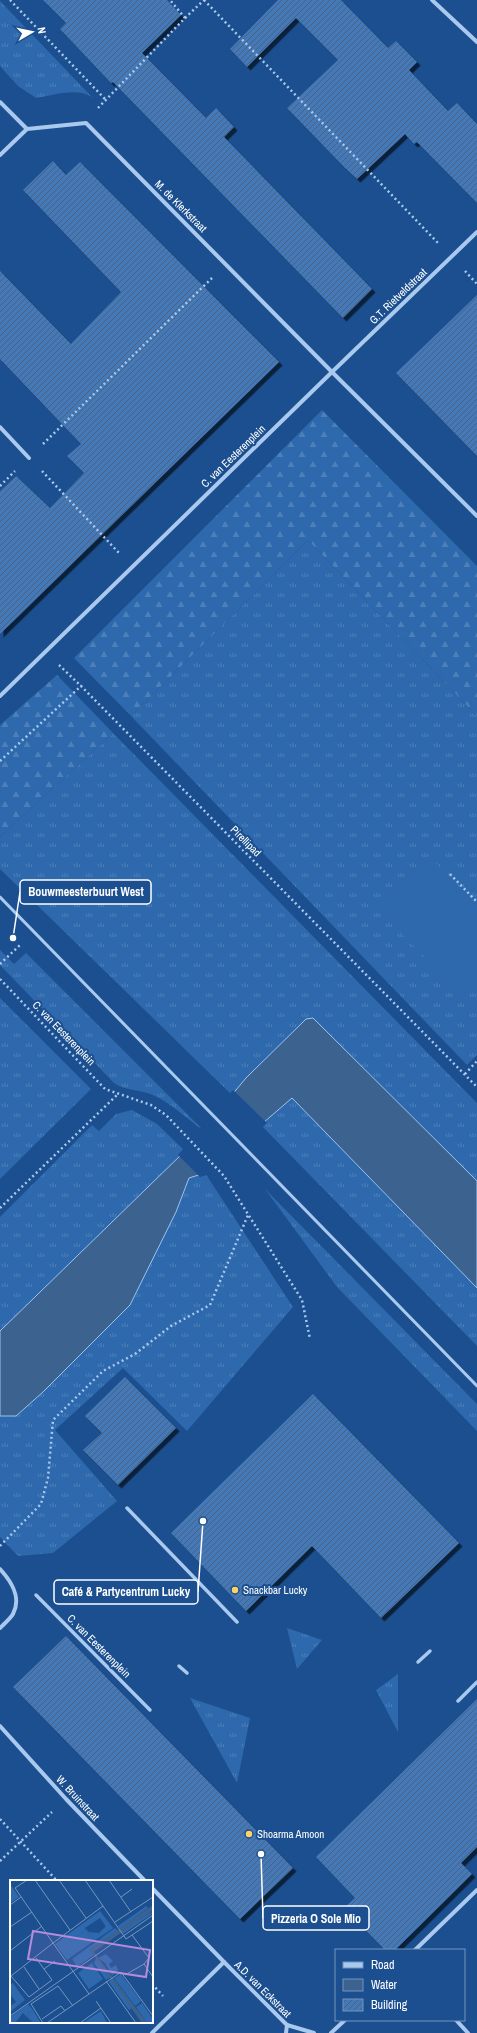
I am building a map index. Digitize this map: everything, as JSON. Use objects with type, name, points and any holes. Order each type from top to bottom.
[{"type":"street","points":[[432,0],[477,42]]},
{"type":"street","points":[[0,102],[27,129]]},
{"type":"street","points":[[0,155],[27,129],[86,123]]},
{"type":"street","name":"M. de Klerkstraat","points":[[86,123],[332,372]]},
{"type":"street","name":"G.T. Rietveldstraat","points":[[332,372],[477,232]]},
{"type":"street","points":[[332,372],[477,516]]},
{"type":"street","name":"C. van Eesterenplein","points":[[0,696],[332,372]]},
{"type":"street","points":[[0,427],[29,458]]},
{"type":"street","points":[[127,1508],[237,1622]]},
{"type":"street","points":[[0,1569],[11,1582],[16,1596],[13,1614],[0,1628]]},
{"type":"street","name":"C. van Eesterenplein","points":[[36,1595],[150,1710]]},
{"type":"street","points":[[418,1662],[430,1651]]},
{"type":"street","points":[[180,1666],[187,1673]]},
{"type":"street","points":[[458,1701],[477,1682]]},
{"type":"street","name":"W. Bruinstraat","points":[[0,1726],[66,1799],[144,1880]]},
{"type":"street","points":[[152,2033],[224,1962],[153,1889]]},
{"type":"street","points":[[416,1949],[477,1890]]},
{"type":"street","name":"A.D. van Eckstraat","points":[[224,1962],[287,2025],[314,2033]]},
{"type":"street","points":[[331,2033],[343,2021]]},
{"type":"street","points":[[457,2021],[468,2033]]},
{"type":"street","points":[[286,2033],[287,2025]]},
{"type":"lane","points":[[0,897],[477,1386]]},
{"type":"path","points":[[10,0],[105,99]]},
{"type":"path","points":[[170,0],[185,18]]},
{"type":"path","points":[[86,123],[105,99],[204,0],[477,284]]},
{"type":"path","points":[[0,486],[226,264]]},
{"type":"path","points":[[29,458],[132,567]]},
{"type":"path","name":"Pirellipad","points":[[46,652],[477,1087]]},
{"type":"path","points":[[0,761],[80,686]]},
{"type":"path","points":[[450,874],[477,902]]},
{"type":"path","points":[[0,964],[20,945]]},
{"type":"path","name":"C. van Eesterenplein","points":[[0,979],[105,1089],[151,1104],[166,1115],[224,1176],[302,1300],[310,1339]]},
{"type":"path","points":[[464,1074],[477,1061]]},
{"type":"path","points":[[0,1208],[118,1094]]},
{"type":"path","points":[[0,1546],[41,1504],[48,1478],[53,1420],[103,1371],[135,1354],[171,1326],[210,1305],[248,1215]]},
{"type":"path","points":[[0,1862],[66,1799]]},
{"type":"path","points":[[0,1819],[56,1880]]},
{"type":"green space","points":[[0,1],[92,97],[86,94],[72,92],[36,98],[18,86],[0,66]]},
{"type":"green space","points":[[322,410],[477,566],[477,716],[308,540],[131,716],[74,658]]},
{"type":"green space","points":[[308,540],[477,716],[477,1055],[467,1065],[131,716]]},
{"type":"green space","points":[[57,675],[113,733],[0,837],[0,725]]},
{"type":"green space","points":[[113,733],[477,1103],[477,1181],[313,1018],[232,1095],[0,869],[0,837]]},
{"type":"green space","points":[[430,857],[477,906],[477,983],[464,996],[377,909]]},
{"type":"green space","points":[[0,950],[14,964],[26,953],[203,1130],[161,1099],[145,1092],[118,1086],[114,1083],[0,965]]},
{"type":"green space","points":[[0,998],[91,1089],[0,1179]]},
{"type":"green space","points":[[292,1098],[477,1288],[477,1346],[261,1125]]},
{"type":"green space","points":[[132,1110],[157,1124],[185,1151],[0,1331],[0,1217],[92,1125],[99,1131],[116,1114]]},
{"type":"green space","points":[[205,1173],[293,1307],[187,1431],[123,1368],[55,1430],[117,1501],[53,1553],[18,1556],[0,1537],[0,1416],[16,1416],[43,1392],[130,1305],[176,1212],[189,1178]]},
{"type":"green space","points":[[265,1189],[477,1404],[477,1431],[337,1287]]},
{"type":"green space","points":[[287,1628],[322,1640],[297,1669]]},
{"type":"green space","points":[[398,1674],[398,1732],[376,1690]]},
{"type":"green space","points":[[190,1698],[250,1718],[237,1783]]},
{"type":"water","points":[[313,1018],[477,1181],[477,1288],[292,1098],[205,1173],[189,1178],[176,1212],[130,1305],[43,1392],[16,1416],[0,1416],[0,1331],[185,1151],[246,1078],[306,1019]]},
{"type":"pier","points":[[233,1090],[267,1123],[207,1175],[200,1177],[178,1155]]},
{"type":"building","points":[[43,0],[167,0],[181,15],[142,53],[206,118],[216,108],[234,127],[224,137],[372,289],[343,318],[113,82],[111,83],[60,29],[66,23]]},
{"type":"building","points":[[278,0],[341,0],[388,48],[396,41],[417,62],[409,70],[448,111],[457,103],[477,124],[477,203],[417,142],[414,144],[405,134],[357,179],[344,167],[287,108],[338,60],[296,18],[247,67],[230,49]]},
{"type":"building","points":[[53,161],[66,175],[80,162],[279,362],[0,634],[0,491],[16,476],[50,508],[84,473],[67,456],[81,444],[0,359],[0,271],[71,344],[121,292],[23,190]]},
{"type":"building","points":[[477,295],[477,456],[396,373]]},
{"type":"building","points":[[125,1377],[176,1428],[118,1485],[83,1450],[102,1433],[85,1416]]},
{"type":"building","points":[[313,1394],[459,1543],[381,1618],[312,1546],[246,1611],[171,1533]]},
{"type":"building","points":[[66,1636],[293,1868],[240,1919],[13,1687]]},
{"type":"building","points":[[477,1699],[477,1847],[461,1863],[472,1874],[396,1949],[384,1949],[344,1908],[355,1898],[316,1857]]},
{"type":"place","name":"Bouwmeesterbuurt West","points":[[13,938]]},
{"type":"place","name":"Café & Partycentrum Lucky","points":[[203,1521]]},
{"type":"place","name":"Snackbar Lucky","points":[[235,1590]]},
{"type":"place","name":"Shoarma Amoon","points":[[249,1834]]},
{"type":"place","name":"Pizzeria O Sole Mio","points":[[261,1854]]}]
